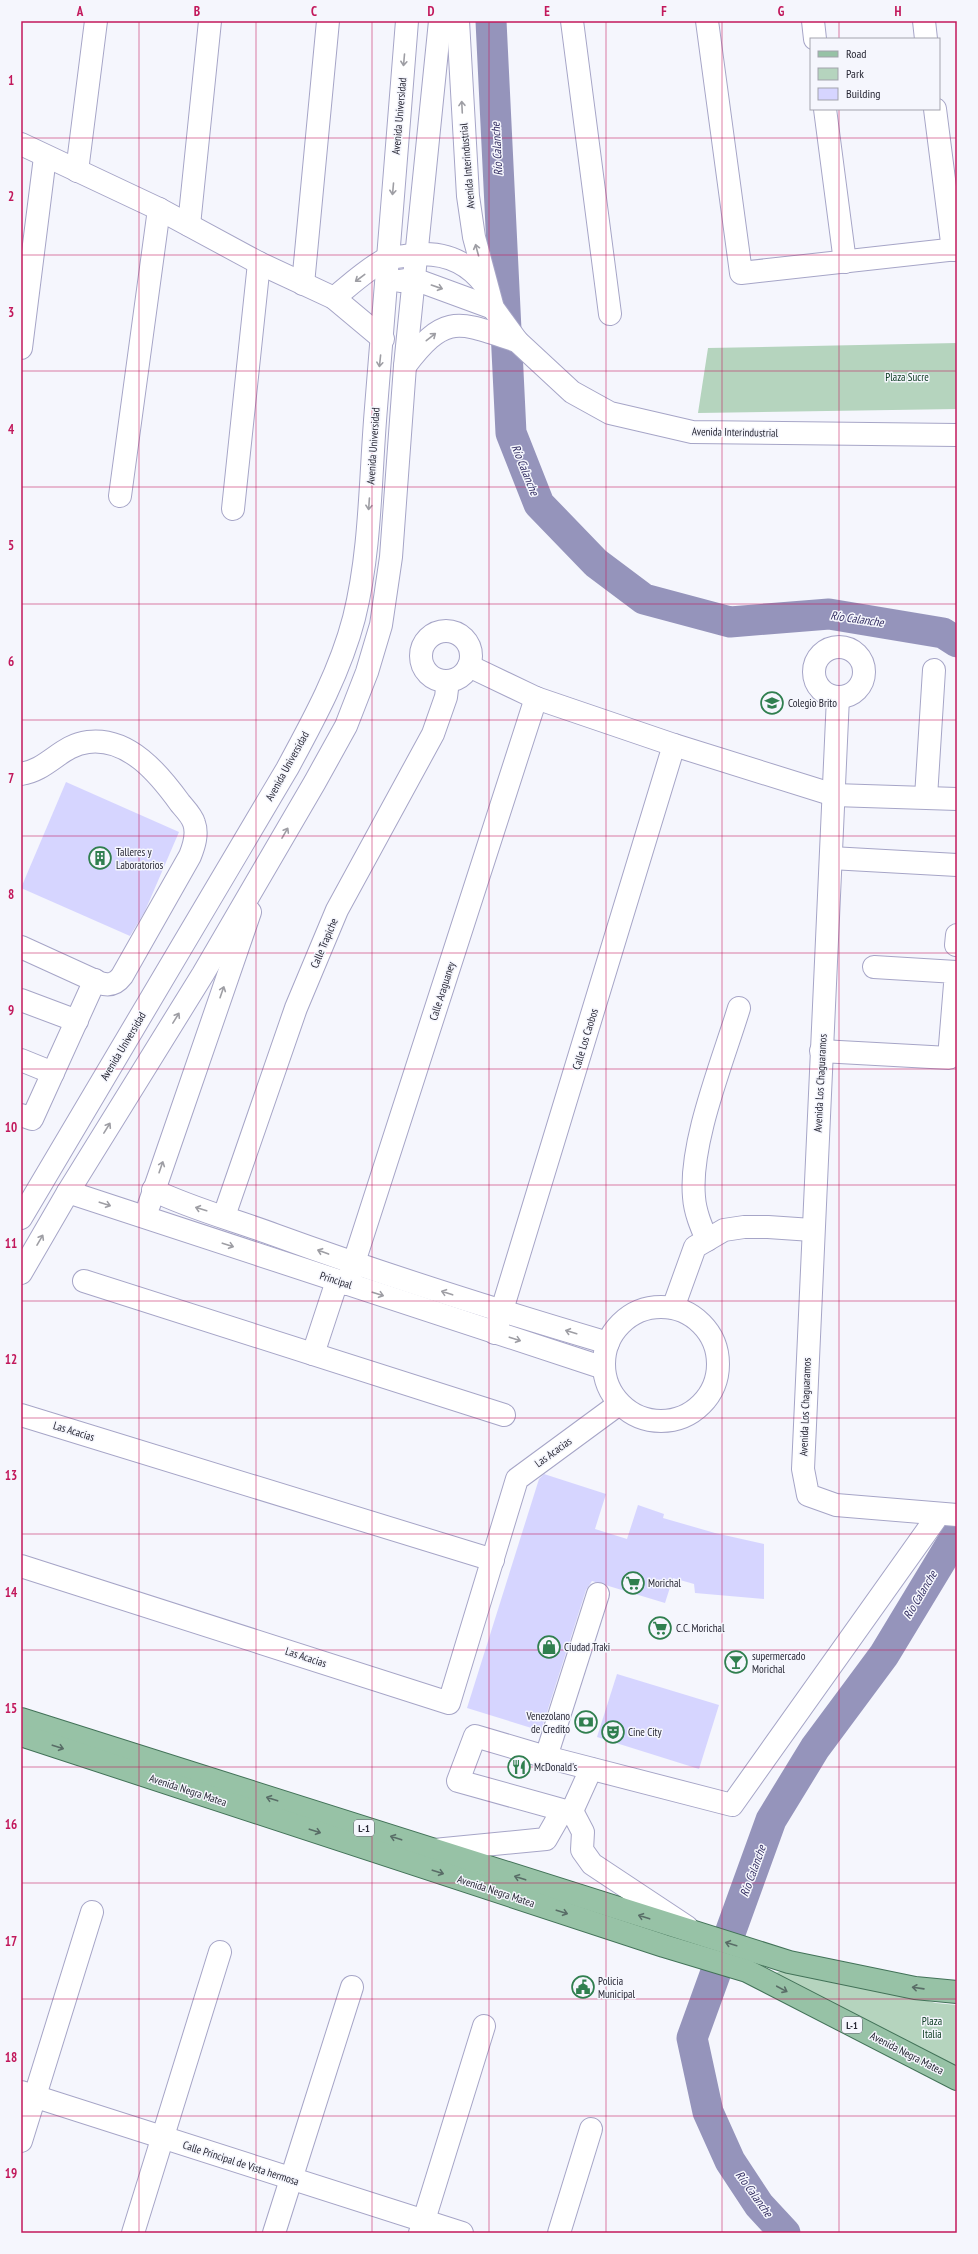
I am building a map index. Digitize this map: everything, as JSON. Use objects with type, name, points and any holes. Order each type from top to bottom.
[{"type":"main road","name":"Avenida Negra Matea","points":[[21,1719],[434,1850],[703,1942],[751,1961],[957,2078]]},
{"type":"main road","name":"Avenida Negra Matea","points":[[21,1735],[664,1946],[703,1942]]},
{"type":"main road","name":"Avenida Negra Matea","points":[[751,1961],[789,1962],[915,1988],[957,1992]]},
{"type":"street","points":[[77,171],[96,21]]},
{"type":"street","points":[[189,225],[210,21]]},
{"type":"street","points":[[303,284],[328,21]]},
{"type":"street","name":"Avenida Universidad","points":[[21,1218],[287,769],[316,715],[338,666],[354,618],[365,555],[383,339],[387,258],[407,21]]},
{"type":"street","points":[[21,1273],[68,1192],[203,974],[346,726],[367,672],[381,625],[391,557],[405,366],[440,21]]},
{"type":"street","name":"Avenida Interindustrial","points":[[458,21],[468,196],[474,237],[490,298],[517,341],[572,392],[610,413],[692,432],[957,435]]},
{"type":"street","points":[[572,21],[610,314]]},
{"type":"street","points":[[707,21],[741,273],[955,250],[935,110]]},
{"type":"street","points":[[813,21],[815,38]]},
{"type":"street","points":[[924,21],[926,38]]},
{"type":"street","points":[[824,110],[845,262]]},
{"type":"street","points":[[21,144],[45,157],[160,209],[259,263],[334,298],[383,339]]},
{"type":"street","points":[[21,348],[45,157]]},
{"type":"street","points":[[120,496],[160,209]]},
{"type":"street","points":[[334,298],[387,258],[416,254],[436,255],[463,264],[475,272],[490,298]]},
{"type":"street","points":[[233,509],[259,263]]},
{"type":"street","points":[[386,283],[414,279],[490,298]]},
{"type":"street","name":"Avenida Interindustrial","points":[[405,366],[424,342],[437,332],[451,326],[468,326],[517,341]]},
{"type":"street","points":[[445,631],[453,632],[461,636],[470,650],[469,666],[456,679],[448,681],[434,677],[423,665],[422,650],[431,636],[445,631]]},
{"type":"street","points":[[469,666],[536,698],[674,745],[834,795],[957,800]]},
{"type":"street","points":[[926,798],[934,670]]},
{"type":"street","name":"Calle Trapiche","points":[[224,1216],[302,994],[337,910],[433,734],[446,697],[448,681]]},
{"type":"street","name":"Avenida Los Chaguaramos","points":[[838,697],[812,1230],[803,1469],[808,1496],[836,1504],[950,1515]]},
{"type":"street","name":"Calle Araguaney","points":[[313,1354],[342,1282],[355,1264],[536,698]]},
{"type":"street","points":[[21,774],[44,766],[62,752],[78,744],[98,741],[118,745],[151,768],[164,782],[194,822],[196,835],[193,849],[122,976],[111,985],[100,983],[21,947]]},
{"type":"street","name":"Calle Los Caobos","points":[[495,1333],[674,745]]},
{"type":"street","points":[[831,858],[957,865]]},
{"type":"street","points":[[145,1218],[153,1190],[267,863]]},
{"type":"street","points":[[821,1051],[949,1058],[956,972],[874,967]]},
{"type":"street","points":[[21,1116],[32,1119],[95,980]]},
{"type":"street","points":[[21,1000],[77,1021]]},
{"type":"street","points":[[707,1240],[697,1213],[694,1180],[700,1135],[739,1008]]},
{"type":"street","points":[[21,1060],[53,1073]]},
{"type":"street","name":"Principal","points":[[153,1190],[174,1201],[224,1216],[355,1264],[608,1343]]},
{"type":"street","name":"Principal","points":[[68,1192],[604,1368]]},
{"type":"street","points":[[673,1308],[695,1247],[724,1230],[744,1227],[812,1230]]},
{"type":"street","points":[[84,1281],[504,1415]]},
{"type":"street","points":[[653,1307],[673,1308],[691,1315],[706,1328],[716,1345],[719,1364],[715,1384],[706,1401],[691,1414],[673,1421],[653,1422],[635,1416],[619,1404],[608,1387],[604,1368],[608,1343],[618,1326],[634,1314],[653,1307]]},
{"type":"street","name":"Las Acacias","points":[[21,1566],[449,1703],[517,1479],[619,1404]]},
{"type":"street","name":"Las Acacias","points":[[21,1415],[493,1560]]},
{"type":"street","points":[[703,1942],[592,1864],[582,1850],[583,1832],[569,1811],[458,1782],[475,1736],[546,1757],[732,1805],[950,1515]]},
{"type":"street","points":[[546,1757],[598,1594]]},
{"type":"street","points":[[434,1850],[546,1839],[558,1818],[569,1811],[591,1769]]},
{"type":"street","points":[[21,2141],[28,2095],[92,1912]]},
{"type":"street","points":[[133,2233],[164,2138],[220,1952]]},
{"type":"street","points":[[274,2233],[290,2178],[352,1986]]},
{"type":"street","points":[[422,2227],[484,2026]]},
{"type":"street","name":"Calle Principal de Vista hermosa","points":[[28,2095],[290,2178],[422,2227],[462,2233]]},
{"type":"street","points":[[559,2233],[591,2129]]},
{"type":"green space","name":"Plaza Sucre","points":[[957,343],[957,409],[698,413],[708,348]]},
{"type":"green space","name":"Plaza Italia","points":[[797,1967],[936,2003],[957,2005],[957,2066],[798,1991],[775,1973]]},
{"type":"building","name":"Talleres y Laboratorios","points":[[66,782],[179,832],[145,911],[130,936],[21,888]]},
{"type":"building","points":[[544,1474],[606,1494],[595,1529],[627,1539],[638,1505],[664,1514],[663,1518],[715,1533],[764,1544],[764,1599],[695,1593],[694,1584],[673,1578],[665,1603],[592,1581],[586,1590],[541,1731],[467,1708],[539,1479]]},
{"type":"building","points":[[617,1674],[719,1705],[699,1769],[597,1737]]},
{"type":"waterway","name":"Río Calanche","points":[[491,21],[511,433],[539,504],[596,563],[644,599],[730,622],[829,614],[943,633],[957,642]]},
{"type":"waterway","name":"Río Calanche","points":[[785,2233],[759,2205],[730,2161],[708,2112],[692,2038],[771,1820],[815,1748],[884,1655],[956,1536],[957,1531]]},
{"type":"place","name":"Colegio Brito","points":[[772,703]]},
{"type":"place","name":"Talleres y Laboratorios","points":[[100,858]]},
{"type":"place","name":"Morichal","points":[[633,1583]]},
{"type":"place","name":"C.C. Morichal","points":[[660,1628]]},
{"type":"place","name":"Ciudad Traki","points":[[549,1647]]},
{"type":"place","name":"supermercado Morichal","points":[[736,1662]]},
{"type":"place","name":"Venezolano de Credito","points":[[586,1722]]},
{"type":"place","name":"Cine City","points":[[613,1732]]},
{"type":"place","name":"McDonald's","points":[[519,1767]]},
{"type":"place","name":"Policia Municipal","points":[[583,1987]]}]
